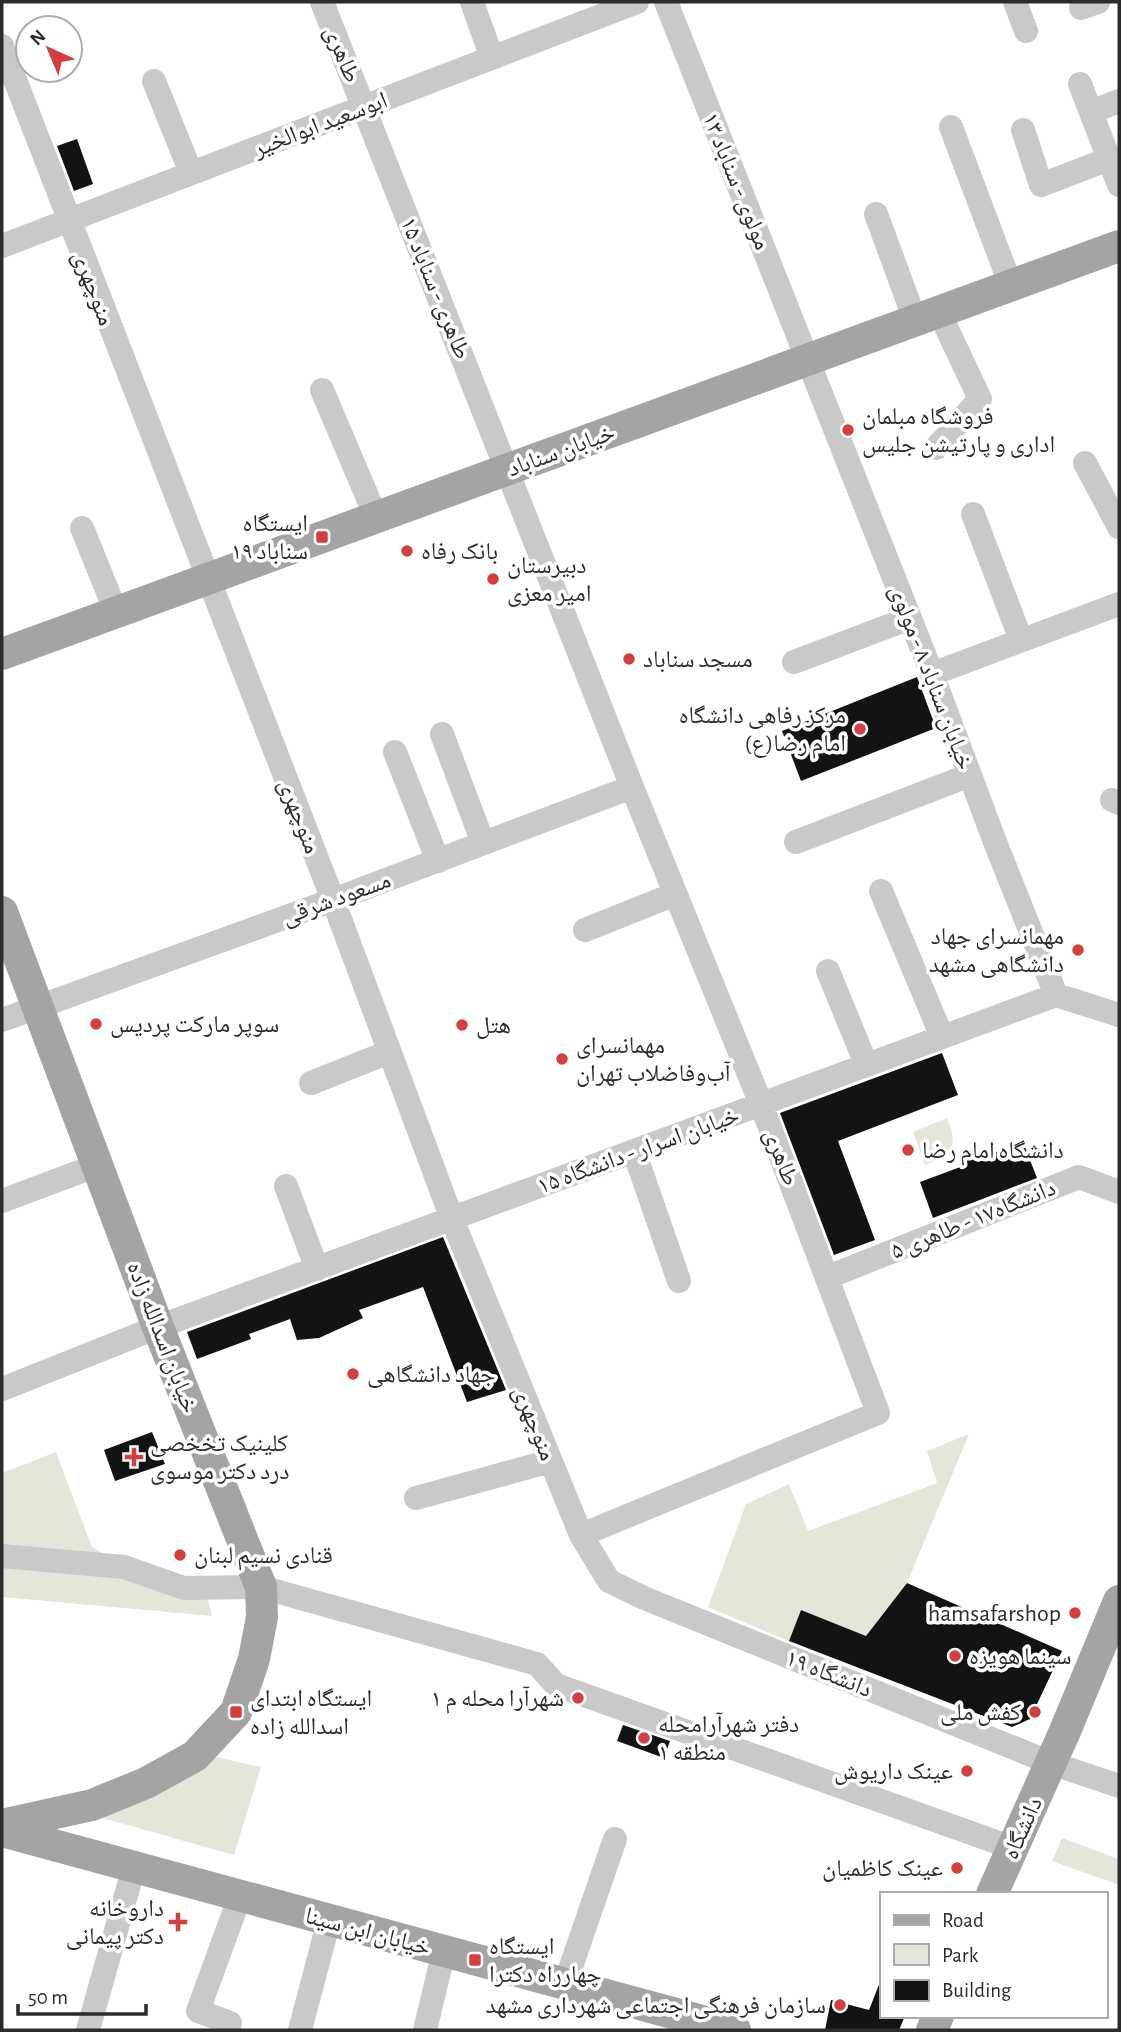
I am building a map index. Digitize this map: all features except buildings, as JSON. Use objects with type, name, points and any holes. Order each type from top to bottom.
[{"type":"main road","name":"خیابان سناباد","points":[[2,654],[1119,246]]},
{"type":"main road","name":"خیابان اسدالله زاده","points":[[2,912],[158,1327],[261,1587],[262,1616],[254,1659],[236,1712],[195,1756],[146,1783],[92,1805],[2,1825]]},
{"type":"main road","name":"دانشگاه","points":[[993,1892],[1013,1848],[1064,1768],[1119,1601]]},
{"type":"main road","name":"خیابان ابن سینا","points":[[2,1831],[565,1984],[662,2021],[735,2030]]},
{"type":"street","name":"طاهری","points":[[322,2],[364,107]]},
{"type":"street","points":[[472,2],[492,58]]},
{"type":"street","name":"ابوسعید ابوالخیر","points":[[2,246],[637,2]]},
{"type":"street","name":"مولوی - سناباد ۱۳","points":[[666,2],[808,360]]},
{"type":"street","points":[[1015,2],[1026,30]]},
{"type":"street","name":"منوچهری","points":[[3,53],[332,900],[452,1219],[581,1535],[609,1581]]},
{"type":"street","points":[[154,80],[191,173]]},
{"type":"street","points":[[1080,84],[1119,185]]},
{"type":"street","points":[[1091,113],[1119,101]]},
{"type":"street","name":"طاهری - سناباد ۱۵","points":[[364,107],[632,787]]},
{"type":"street","points":[[951,127],[1010,286]]},
{"type":"street","points":[[1023,130],[1041,185],[1109,159]]},
{"type":"street","points":[[876,214],[927,316],[980,399],[936,448]]},
{"type":"street","name":"خیابان سناباد ۸ - مولوی","points":[[808,360],[1056,995]]},
{"type":"street","points":[[322,390],[376,517]]},
{"type":"street","points":[[1085,463],[1119,527]]},
{"type":"street","points":[[973,514],[1021,640]]},
{"type":"street","points":[[82,528],[116,612]]},
{"type":"street","points":[[932,674],[1119,604]]},
{"type":"street","points":[[794,662],[910,618]]},
{"type":"street","points":[[442,734],[483,843]]},
{"type":"street","points":[[395,752],[438,861]]},
{"type":"street","points":[[796,842],[970,775]]},
{"type":"street","name":"طاهری","points":[[581,1535],[878,1413],[761,1104],[632,787]]},
{"type":"street","name":"مسعود شرقی","points":[[2,1020],[438,861],[632,787]]},
{"type":"street","points":[[881,891],[942,1037]]},
{"type":"street","points":[[585,930],[675,894]]},
{"type":"street","points":[[828,971],[866,1064]]},
{"type":"street","points":[[1056,995],[1119,1015]]},
{"type":"street","name":"خیابان اسرار - دانشگاه ۱۵","points":[[2,1389],[158,1327],[1056,995]]},
{"type":"street","points":[[311,1083],[389,1052]]},
{"type":"street","points":[[634,1151],[679,1281]]},
{"type":"street","points":[[2,1201],[98,1165]]},
{"type":"street","name":"دانشگاه۱۷ - طاهری ۵","points":[[828,1277],[1079,1177],[1119,1192]]},
{"type":"street","points":[[285,1186],[317,1269]]},
{"type":"street","points":[[416,1498],[551,1461]]},
{"type":"street","points":[[2,1556],[124,1567],[184,1587],[261,1587],[537,1664],[556,1685],[1013,1848]]},
{"type":"street","name":"دانشگاه ۱۹","points":[[609,1581],[644,1598],[1064,1768],[1119,1786]]},
{"type":"street","points":[[565,1984],[615,1839]]},
{"type":"street","points":[[88,2030],[134,1867]]},
{"type":"street","points":[[230,2023],[198,2011],[240,1896]]},
{"type":"street","points":[[300,2030],[329,1920]]},
{"type":"street","points":[[425,2030],[444,1951]]},
{"type":"green space","points":[[947,1118],[951,1128],[951,1148],[942,1157],[925,1165],[913,1132]]},
{"type":"green space","points":[[969,1434],[907,1583],[866,1636],[801,1610],[789,1641],[708,1607],[746,1504],[789,1484],[808,1531],[937,1483],[927,1451]]},
{"type":"green space","points":[[56,1452],[92,1547],[165,1589],[203,1581],[212,1616],[2,1597],[2,1473]]},
{"type":"green space","points":[[211,1756],[261,1767],[234,1855],[85,1813]]},
{"type":"green space","points":[[1062,1838],[1119,1859],[1119,1885],[1052,1861]]},
{"type":"place","name":"فروشگاه مبلمان اداری و پارتیشن جلیس","points":[[848,430]]},
{"type":"place","name":"ایستگاه سناباد ۱۹","points":[[322,537]]},
{"type":"place","name":"بانک رفاه","points":[[407,551]]},
{"type":"place","name":"دبیرستان امیر معزی","points":[[493,579]]},
{"type":"place","name":"مسجد سناباد","points":[[629,659]]},
{"type":"place","name":"مرکز رفاهی دانشگاه امام رضا(ع)","points":[[860,729]]},
{"type":"place","name":"مهمانسرای جهاد دانشگاهی مشهد","points":[[1078,950]]},
{"type":"place","name":"سوپر مارکت پردیس","points":[[96,1024]]},
{"type":"place","name":"هتل","points":[[462,1025]]},
{"type":"place","name":"مهمانسرای آب‌و‌فاضلاب تهران","points":[[562,1059]]},
{"type":"place","name":"دانشگاه امام رضا","points":[[908,1150]]},
{"type":"place","name":"جهاد دانشگاهی","points":[[353,1374]]},
{"type":"place","name":"کلینیک تخخصی درد دکتر موسوی","points":[[134,1457]]},
{"type":"place","name":"قنادی نسیم لبنان","points":[[180,1555]]},
{"type":"place","name":"hamsafarshop","points":[[1075,1613]]},
{"type":"place","name":"سینما هویزه","points":[[955,1656]]},
{"type":"place","name":"شهرآرا محله م ۱","points":[[578,1698]]},
{"type":"place","name":"ایستگاه ابتدای اسدالله زاده","points":[[236,1712]]},
{"type":"place","name":"کفش ملی","points":[[1035,1712]]},
{"type":"place","name":"دفتر شهرآرامحله منطقه ۱","points":[[644,1738]]},
{"type":"place","name":"عینک داریوش","points":[[967,1771]]},
{"type":"place","name":"عینک کاظمیان","points":[[957,1868]]},
{"type":"place","name":"داروخانه دکتر پیمانی","points":[[178,1922]]},
{"type":"place","name":"ایستگاه چهارراه دکترا","points":[[475,1960]]},
{"type":"place","name":"سازمان فرهنگی اجتماعی شهرداری مشهد","points":[[840,2005]]}]
